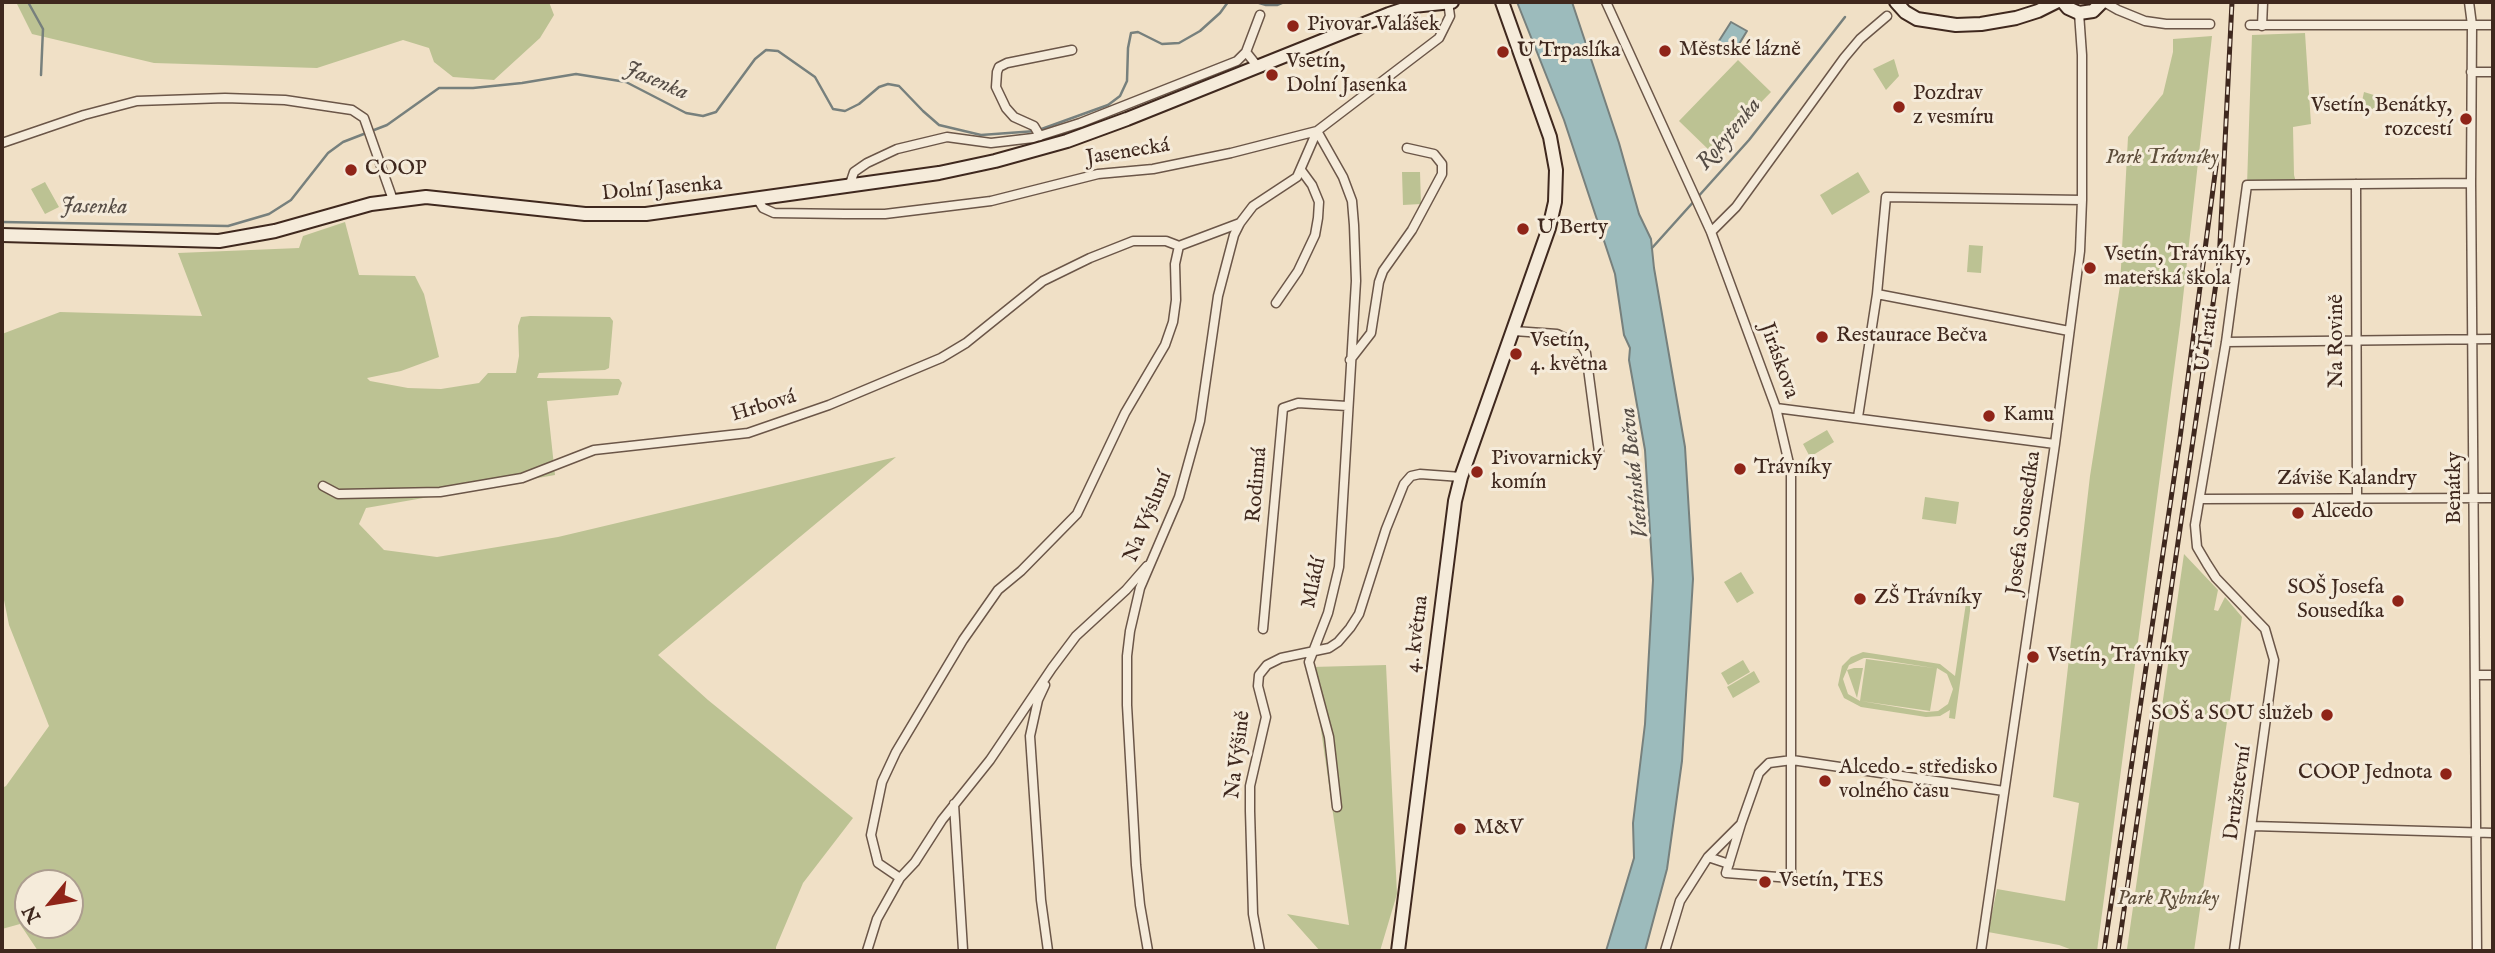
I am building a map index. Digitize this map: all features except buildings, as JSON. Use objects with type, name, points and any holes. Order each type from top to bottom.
[{"type":"street","name":"Dolní Jasenka","points":[[2,235],[219,241],[262,234],[393,200],[442,198],[564,212],[616,215],[657,213],[950,171],[1039,149],[1105,127],[1405,8],[1450,2]]},
{"type":"street","name":"Jasenecká","points":[[758,200],[769,212],[884,214],[981,202],[1098,174],[1153,169],[1231,153],[1317,131],[1439,38],[1450,16],[1450,2]]},
{"type":"street","name":"4. května","points":[[1398,951],[1448,546],[1461,477],[1514,331],[1549,228],[1555,202],[1556,170],[1550,137],[1502,2]]},
{"type":"street","name":"Jiráskova","points":[[1606,2],[1711,232],[1776,408],[1791,472],[1791,878],[1726,873],[1729,864]]},
{"type":"street","points":[[1898,5],[1924,22],[1969,25],[2016,18],[2056,2]]},
{"type":"street","points":[[2063,2],[2068,8],[2079,13],[2093,11],[2103,2],[2145,21],[2210,24]]},
{"type":"street","points":[[2262,26],[2263,2]]},
{"type":"street","name":"Benátky","points":[[2469,2],[2472,25],[2477,951]]},
{"type":"street","name":"Josefa Sousedíka","points":[[1981,951],[2080,251],[2082,55],[2079,13]]},
{"type":"street","points":[[849,187],[851,175],[859,168],[890,152],[914,144],[947,137],[991,143],[1026,140],[1038,132],[1080,123],[1237,61],[1246,52],[1260,15]]},
{"type":"street","points":[[1711,232],[1736,207],[1844,58],[1860,39],[1887,16]]},
{"type":"street","points":[[2250,26],[2493,25]]},
{"type":"street","points":[[1038,132],[1014,117],[1006,108],[996,87],[998,69],[1007,64],[1072,50]]},
{"type":"street","points":[[1246,52],[1258,67]]},
{"type":"street","points":[[2471,72],[2493,72]]},
{"type":"street","points":[[2,143],[84,114],[137,102],[225,98],[285,100],[352,110],[362,115],[393,200]]},
{"type":"street","name":"Na Výsluní","points":[[1148,951],[1136,865],[1127,705],[1127,656],[1140,588],[1179,497],[1200,421],[1218,296],[1240,223],[1253,206],[1288,184],[1301,170],[1317,131]]},
{"type":"street","name":"Mládí","points":[[1317,131],[1343,177],[1352,201],[1356,281],[1339,567],[1328,613],[1309,662],[1329,737],[1336,807]]},
{"type":"street","points":[[1350,360],[1371,333],[1383,271],[1406,239],[1442,174],[1443,164],[1434,154],[1407,148]]},
{"type":"street","points":[[1276,303],[1297,271],[1315,235],[1319,202],[1312,185],[1301,170]]},
{"type":"street","points":[[2356,184],[2471,183]]},
{"type":"street","name":"U Trati","points":[[2201,499],[2247,185],[2356,184]]},
{"type":"street","name":"Na Rovině","points":[[2356,184],[2357,497]]},
{"type":"street","points":[[1858,417],[1877,293],[1886,197],[2082,201]]},
{"type":"street","name":"Hrbová","points":[[323,486],[338,494],[440,492],[522,478],[594,450],[748,433],[829,405],[941,358],[965,343],[1043,281],[1090,258],[1133,241],[1166,241],[1179,246],[1240,223]]},
{"type":"street","points":[[900,878],[878,863],[872,844],[872,820],[883,782],[896,752],[963,640],[998,590],[1021,571],[1077,514],[1125,413],[1165,345],[1177,300],[1175,264],[1179,246]]},
{"type":"street","points":[[1877,293],[2069,331]]},
{"type":"street","points":[[1514,331],[1558,334],[1582,346],[1587,353],[1599,452]]},
{"type":"street","points":[[2226,342],[2493,339]]},
{"type":"street","name":"Rodinná","points":[[1263,629],[1283,408],[1298,403],[1347,406]]},
{"type":"street","points":[[1776,408],[2054,444]]},
{"type":"street","name":"Na Výšině","points":[[1260,951],[1253,914],[1250,811],[1250,786],[1266,717],[1258,686],[1259,675],[1267,665],[1280,658],[1329,648],[1338,642],[1359,614],[1386,529],[1404,484],[1411,476],[1420,474],[1461,477]]},
{"type":"street","name":"Záviše Kalandry","points":[[2201,499],[2493,498]]},
{"type":"street","name":"Družstevní","points":[[2201,499],[2195,525],[2197,547],[2216,578],[2265,629],[2274,660],[2234,951]]},
{"type":"street","points":[[867,951],[877,919],[900,878],[915,862],[954,804],[990,760],[1052,668],[1076,636],[1126,590],[1149,564]]},
{"type":"street","points":[[1048,951],[1041,900],[1030,736],[1038,700],[1052,668]]},
{"type":"street","points":[[2475,675],[2493,675]]},
{"type":"street","points":[[1708,858],[1729,864],[1759,773],[1774,760],[1792,760],[2004,791]]},
{"type":"street","points":[[954,804],[963,950]]},
{"type":"street","points":[[1665,951],[1680,901],[1708,858],[1741,824]]},
{"type":"street","points":[[2253,826],[2493,833]]},
{"type":"green space","points":[[16,2],[549,2],[554,15],[540,38],[494,80],[453,77],[434,62],[429,48],[403,40],[317,68],[154,63],[32,34]]},
{"type":"green space","points":[[2305,33],[2311,124],[2293,127],[2294,175],[2297,186],[2247,185],[2252,35]]},
{"type":"green space","name":"Park Trávníky","points":[[2212,36],[2180,325],[2097,951],[2075,951],[2059,945],[1988,932],[1997,889],[2065,901],[2079,803],[2053,797],[2090,476],[2120,286],[2128,137],[2163,94],[2173,52],[2173,39]]},
{"type":"green space","points":[[1894,59],[1899,76],[1886,90],[1873,69]]},
{"type":"green space","points":[[1738,60],[1771,92],[1712,153],[1679,121]]},
{"type":"green space","points":[[2364,92],[2387,99],[2384,112],[2361,106]]},
{"type":"green space","points":[[1402,172],[1420,172],[1421,204],[1403,205]]},
{"type":"green space","points":[[1858,172],[1870,192],[1832,215],[1820,195]]},
{"type":"green space","points":[[45,182],[59,207],[45,214],[31,189]]},
{"type":"green space","points":[[345,222],[359,275],[415,276],[424,294],[439,357],[401,371],[367,378],[370,381],[408,388],[441,389],[479,383],[488,373],[516,373],[519,356],[518,326],[521,317],[610,317],[613,321],[609,368],[539,373],[537,378],[619,379],[622,383],[618,395],[547,401],[555,475],[366,508],[359,524],[384,550],[437,557],[558,537],[896,457],[658,655],[708,700],[853,818],[803,883],[776,951],[38,951],[30,939],[84,939],[84,869],[14,869],[14,926],[2,929],[2,788],[49,726],[9,625],[2,590],[2,334],[60,312],[202,316],[178,253],[299,248],[303,236]]},
{"type":"green space","points":[[1969,245],[1983,246],[1981,273],[1967,272]]},
{"type":"green space","points":[[1827,430],[1834,442],[1810,457],[1803,444]]},
{"type":"green space","points":[[1925,497],[1959,502],[1956,524],[1922,519]]},
{"type":"green space","name":"Park Rybníky","points":[[2184,554],[2218,590],[2214,610],[2218,611],[2225,597],[2242,617],[2194,951],[2127,949]]},
{"type":"green space","points":[[1741,572],[1754,593],[1737,603],[1724,582]]},
{"type":"green space","points":[[1966,603],[1971,604],[1955,719],[1949,718],[1950,710],[1940,716],[1926,717],[1861,707],[1844,698],[1838,685],[1842,666],[1851,657],[1863,652],[1940,664],[1955,676]],"holes":[[[1864,658],[1869,658],[1934,668],[1866,659],[1860,701],[1848,694],[1843,679],[1849,665]],[[1937,668],[1947,674],[1953,689],[1948,704],[1938,711],[1926,712],[1861,701],[1930,711]]]},
{"type":"green space","points":[[1743,660],[1750,672],[1728,685],[1721,673]]},
{"type":"green space","points":[[1386,665],[1397,894],[1380,951],[1320,951],[1287,914],[1349,925],[1312,667]]},
{"type":"green space","points":[[1863,668],[1857,698],[1847,670]]},
{"type":"green space","points":[[1754,671],[1760,682],[1733,698],[1727,687]]},
{"type":"water","points":[[1517,2],[1572,2],[1619,143],[1639,214],[1651,239],[1685,447],[1693,579],[1682,761],[1667,869],[1645,951],[1606,951],[1634,858],[1633,823],[1645,724],[1653,580],[1645,450],[1629,360],[1630,348],[1624,335],[1615,274],[1564,120]]},
{"type":"water","points":[[1731,22],[1747,31],[1733,54],[1717,44]]},
{"type":"waterway","points":[[28,2],[43,29],[41,75]]},
{"type":"waterway","name":"Jasenka","points":[[2,222],[228,226],[269,214],[291,200],[328,153],[343,142],[387,125],[439,88],[522,83],[576,74],[626,82],[686,113],[703,116],[716,112],[755,59],[766,50],[778,51],[815,77],[833,109],[845,111],[859,104],[879,87],[888,84],[899,86],[939,125],[981,135],[1036,131],[1108,105],[1120,96],[1127,81],[1131,33],[1138,32],[1162,44],[1179,43],[1200,31],[1228,2]]},
{"type":"waterway","name":"Jasenka","points":[[1256,2],[1266,5],[1284,2]]},
{"type":"waterway","name":"Rokytenka","points":[[1652,248],[1749,140],[1845,17]]},
{"type":"railway","points":[[2118,951],[2219,263],[2232,2]]},
{"type":"railway","points":[[2104,951],[2180,438],[2217,159]]},
{"type":"place","name":"Pivovar Valášek","points":[[1293,26]]},
{"type":"place","name":"Městské lázně","points":[[1665,51]]},
{"type":"place","name":"U Trpaslíka","points":[[1503,52]]},
{"type":"place","name":"Vsetín, Dolní Jasenka","points":[[1272,75]]},
{"type":"place","name":"Pozdrav z vesmíru","points":[[1899,107]]},
{"type":"place","name":"Vsetín, Benátky, rozcestí","points":[[2466,119]]},
{"type":"place","name":"COOP","points":[[351,170]]},
{"type":"place","name":"U Berty","points":[[1523,229]]},
{"type":"place","name":"Vsetín, Trávníky, mateřská škola","points":[[2090,268]]},
{"type":"place","name":"Restaurace Bečva","points":[[1822,337]]},
{"type":"place","name":"Vsetín, 4. května","points":[[1516,354]]},
{"type":"place","name":"Kamu","points":[[1989,416]]},
{"type":"place","name":"Trávníky","points":[[1740,469]]},
{"type":"place","name":"Pivovarnický komín","points":[[1477,472]]},
{"type":"place","name":"Alcedo","points":[[2298,513]]},
{"type":"place","name":"ZŠ Trávníky","points":[[1860,599]]},
{"type":"place","name":"SOŠ Josefa Sousedíka","points":[[2398,601]]},
{"type":"place","name":"Vsetín, Trávníky","points":[[2033,657]]},
{"type":"place","name":"SOŠ a SOU služeb","points":[[2327,715]]},
{"type":"place","name":"COOP Jednota","points":[[2446,774]]},
{"type":"place","name":"Alcedo - středisko volného času","points":[[1825,781]]},
{"type":"place","name":"M&V","points":[[1460,829]]},
{"type":"place","name":"Vsetín, TES","points":[[1765,882]]},
{"type":"water label","name":"Vsetínská Bečva","points":[[1636,473]]}]
